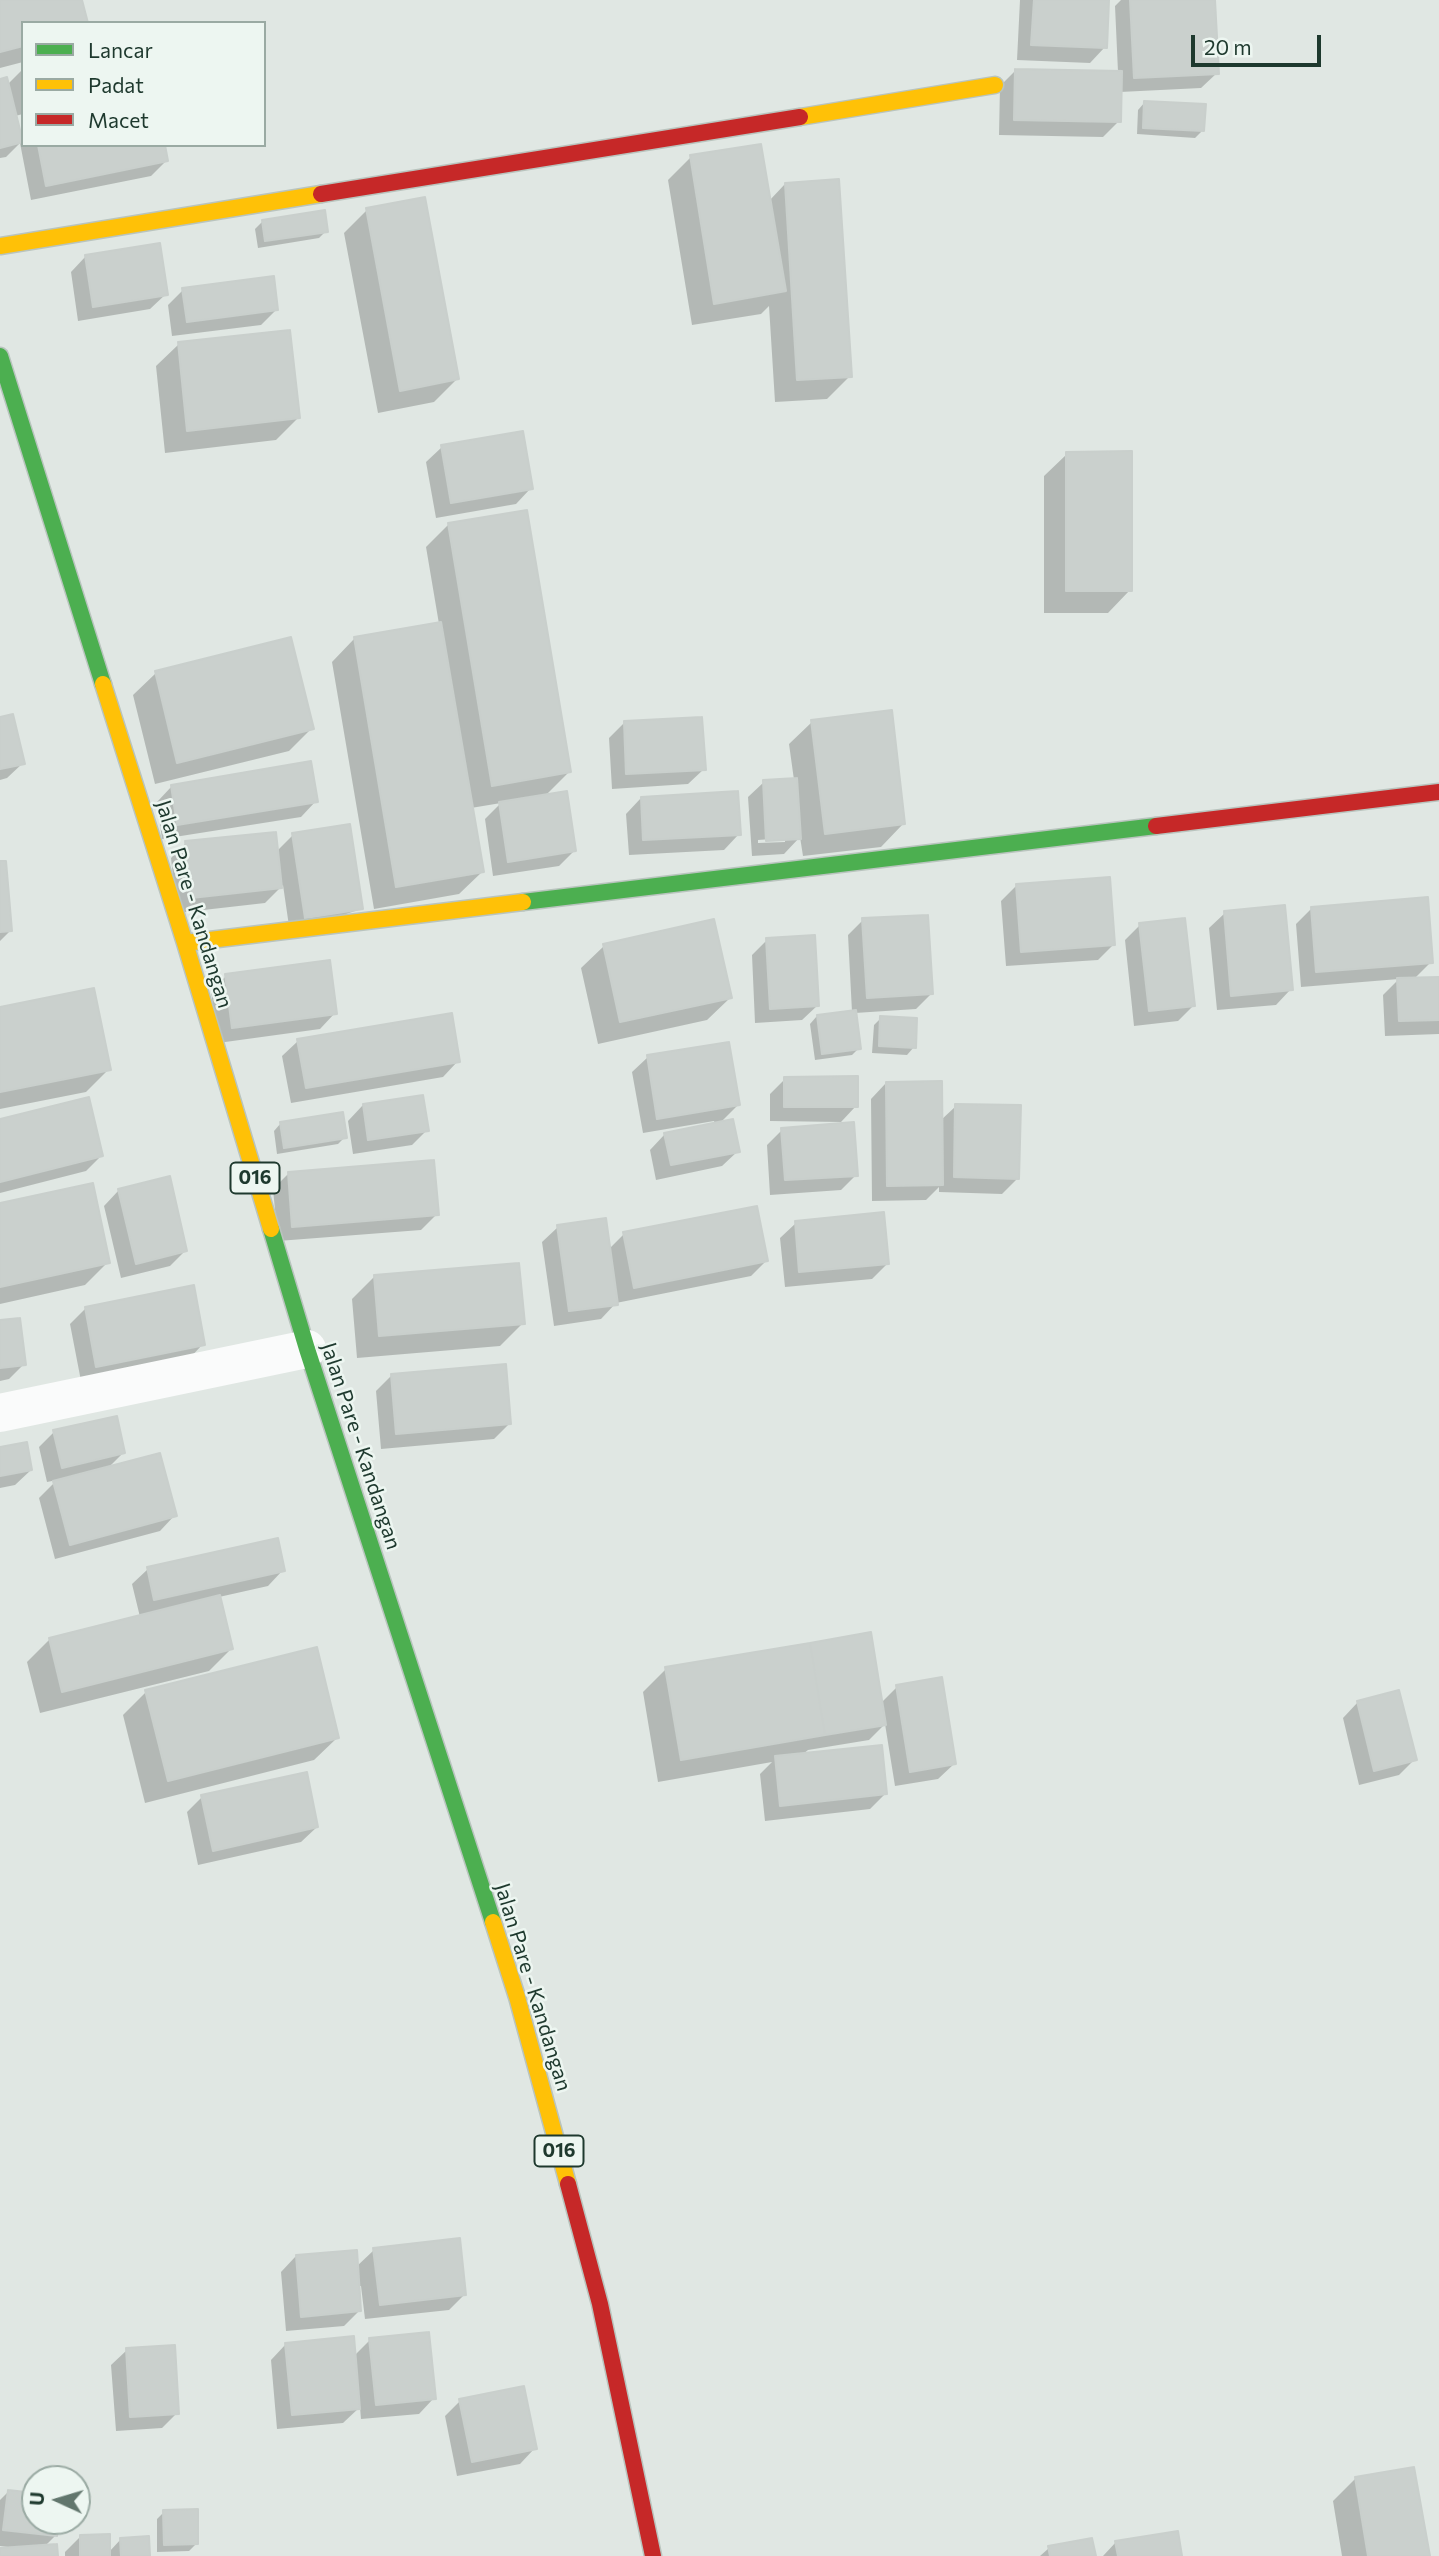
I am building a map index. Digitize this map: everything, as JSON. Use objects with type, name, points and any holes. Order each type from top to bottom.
[{"type":"main road","points":[[0,246],[995,85]]},
{"type":"main road","name":"Jalan Pare - Kandangan","points":[[0,356],[185,943],[307,1349],[517,1997],[600,2304],[653,2556]]},
{"type":"main road","points":[[185,943],[1439,792]]},
{"type":"street","points":[[0,1413],[307,1349]]},
{"type":"building","points":[[0,0],[82,0],[87,21],[21,21],[21,47],[0,52]]},
{"type":"building","points":[[1034,0],[1109,0],[1107,48],[1031,45]]},
{"type":"building","points":[[1130,0],[1215,0],[1219,74],[1134,78]]},
{"type":"building","points":[[1015,69],[1122,71],[1121,122],[1014,120]]},
{"type":"building","points":[[7,77],[21,143],[0,148],[0,79]]},
{"type":"building","points":[[1144,101],[1206,104],[1204,131],[1143,128]]},
{"type":"building","points":[[761,144],[786,291],[714,304],[690,155]]},
{"type":"building","points":[[38,147],[165,147],[168,161],[46,186]]},
{"type":"building","points":[[839,179],[852,377],[797,380],[785,183]]},
{"type":"building","points":[[425,197],[459,379],[400,391],[366,208]]},
{"type":"building","points":[[325,210],[328,232],[265,241],[262,220]]},
{"type":"building","points":[[160,243],[168,295],[93,307],[85,255]]},
{"type":"building","points":[[274,276],[278,310],[187,322],[182,288]]},
{"type":"building","points":[[290,330],[300,418],[187,431],[178,342]]},
{"type":"building","points":[[523,431],[533,489],[451,503],[441,445]]},
{"type":"building","points":[[1132,451],[1132,591],[1066,591],[1066,452]]},
{"type":"building","points":[[527,510],[571,772],[492,786],[448,523]]},
{"type":"building","points":[[441,622],[484,872],[396,887],[354,637]]},
{"type":"building","points":[[291,637],[314,729],[177,763],[155,671]]},
{"type":"building","points":[[892,710],[905,824],[825,834],[811,720]]},
{"type":"building","points":[[13,714],[25,764],[0,769],[0,717]]},
{"type":"building","points":[[702,717],[706,770],[626,774],[624,721]]},
{"type":"building","points":[[311,761],[318,802],[177,825],[171,785]]},
{"type":"building","points":[[797,778],[801,839],[766,841],[763,780]]},
{"type":"building","points":[[567,791],[576,851],[508,862],[499,802]]},
{"type":"building","points":[[738,791],[741,835],[643,840],[641,797]]},
{"type":"building","points":[[350,824],[363,909],[305,918],[292,833]]},
{"type":"building","points":[[276,832],[282,888],[191,898],[185,841]]},
{"type":"building","points":[[0,861],[6,861],[12,931],[0,932]]},
{"type":"building","points":[[1110,877],[1115,945],[1021,952],[1016,884]]},
{"type":"building","points":[[1428,897],[1433,963],[1316,972],[1311,907]]},
{"type":"building","points":[[1285,905],[1293,990],[1231,996],[1224,911]]},
{"type":"building","points":[[928,915],[933,994],[867,998],[862,918]]},
{"type":"building","points":[[1185,918],[1195,1006],[1149,1011],[1139,923]]},
{"type":"building","points":[[714,919],[732,998],[620,1022],[603,944]]},
{"type":"building","points":[[815,935],[819,1006],[770,1009],[766,938]]},
{"type":"building","points":[[330,960],[337,1014],[232,1028],[225,974]]},
{"type":"building","points":[[1439,977],[1439,1020],[1399,1021],[1397,978]]},
{"type":"building","points":[[94,988],[111,1070],[0,1092],[0,1007]]},
{"type":"building","points":[[856,1010],[861,1049],[822,1054],[817,1015]]},
{"type":"building","points":[[452,1013],[460,1062],[306,1088],[297,1039]]},
{"type":"building","points":[[880,1016],[917,1018],[916,1048],[879,1046]]},
{"type":"building","points":[[729,1042],[740,1105],[657,1119],[647,1055]]},
{"type":"building","points":[[858,1076],[858,1107],[784,1107],[784,1077]]},
{"type":"building","points":[[942,1081],[943,1185],[887,1186],[886,1082]]},
{"type":"building","points":[[423,1095],[429,1131],[368,1140],[363,1104]]},
{"type":"building","points":[[89,1097],[103,1156],[0,1182],[0,1119]]},
{"type":"building","points":[[955,1104],[1021,1105],[1019,1179],[954,1177]]},
{"type":"building","points":[[343,1112],[347,1138],[284,1148],[280,1122]]},
{"type":"building","points":[[733,1119],[740,1152],[671,1165],[664,1133]]},
{"type":"building","points":[[854,1122],[858,1176],[785,1180],[781,1128]]},
{"type":"building","points":[[434,1160],[439,1215],[292,1227],[288,1172]]},
{"type":"building","points":[[170,1176],[187,1251],[136,1264],[118,1189]]},
{"type":"building","points":[[93,1183],[110,1263],[0,1287],[0,1203]]},
{"type":"building","points":[[757,1206],[768,1261],[634,1288],[623,1232]]},
{"type":"building","points":[[884,1212],[889,1264],[799,1272],[795,1221]]},
{"type":"building","points":[[606,1218],[618,1305],[569,1311],[557,1225]]},
{"type":"building","points":[[519,1263],[525,1324],[379,1336],[374,1275]]},
{"type":"building","points":[[194,1285],[205,1345],[96,1367],[85,1307]]},
{"type":"building","points":[[20,1318],[26,1365],[0,1368],[0,1320]]},
{"type":"building","points":[[506,1364],[511,1424],[396,1434],[391,1374]]},
{"type":"building","points":[[117,1416],[125,1453],[62,1468],[53,1430]]},
{"type":"building","points":[[27,1442],[32,1470],[0,1476],[0,1447]]},
{"type":"building","points":[[160,1453],[177,1516],[70,1545],[53,1481]]},
{"type":"building","points":[[278,1538],[285,1571],[154,1600],[147,1567]]},
{"type":"building","points":[[220,1595],[233,1649],[62,1692],[49,1638]]},
{"type":"building","points":[[871,1632],[886,1725],[825,1735],[810,1643]]},
{"type":"building","points":[[810,1643],[825,1735],[681,1760],[665,1667]]},
{"type":"building","points":[[317,1647],[339,1738],[168,1781],[145,1690]]},
{"type":"building","points":[[942,1677],[956,1764],[910,1772],[896,1685]]},
{"type":"building","points":[[1399,1690],[1417,1760],[1374,1771],[1357,1701]]},
{"type":"building","points":[[882,1745],[887,1794],[780,1806],[775,1756]]},
{"type":"building","points":[[307,1772],[318,1827],[213,1851],[201,1795]]},
{"type":"building","points":[[460,2238],[466,2295],[380,2305],[373,2248]]},
{"type":"building","points":[[357,2250],[361,2311],[301,2317],[296,2255]]},
{"type":"building","points":[[429,2332],[436,2399],[376,2405],[369,2338]]},
{"type":"building","points":[[354,2336],[360,2409],[292,2415],[285,2343]]},
{"type":"building","points":[[175,2345],[179,2414],[130,2417],[126,2348]]},
{"type":"building","points":[[524,2386],[537,2449],[472,2462],[459,2399]]},
{"type":"building","points":[[1414,2467],[1430,2556],[1368,2556],[1355,2477]]},
{"type":"building","points":[[8,2490],[21,2491],[21,2532],[3,2530]]},
{"type":"building","points":[[198,2509],[198,2544],[164,2545],[163,2510]]},
{"type":"building","points":[[1178,2531],[1182,2556],[1118,2556],[1115,2541]]},
{"type":"building","points":[[110,2534],[110,2556],[80,2556],[80,2535]]},
{"type":"building","points":[[149,2536],[150,2556],[121,2556],[120,2538]]},
{"type":"building","points":[[1092,2538],[1096,2556],[1050,2556],[1048,2546]]},
{"type":"building","points":[[57,2544],[58,2556],[0,2556],[0,2548]]},
{"type":"traffic: fast","points":[[0,356],[103,684]]},
{"type":"traffic: fast","points":[[523,902],[1156,826]]},
{"type":"traffic: fast","points":[[271,1229],[307,1349],[493,1922]]},
{"type":"traffic: slow","points":[[800,117],[995,85]]},
{"type":"traffic: slow","points":[[0,246],[321,194]]},
{"type":"traffic: slow","points":[[103,684],[271,1229]]},
{"type":"traffic: slow","points":[[185,943],[523,902]]},
{"type":"traffic: slow","points":[[493,1922],[517,1997],[568,2184]]},
{"type":"traffic: jam","points":[[321,194],[800,117]]},
{"type":"traffic: jam","points":[[1156,826],[1439,792]]},
{"type":"traffic: jam","points":[[568,2184],[600,2304],[653,2556]]}]
